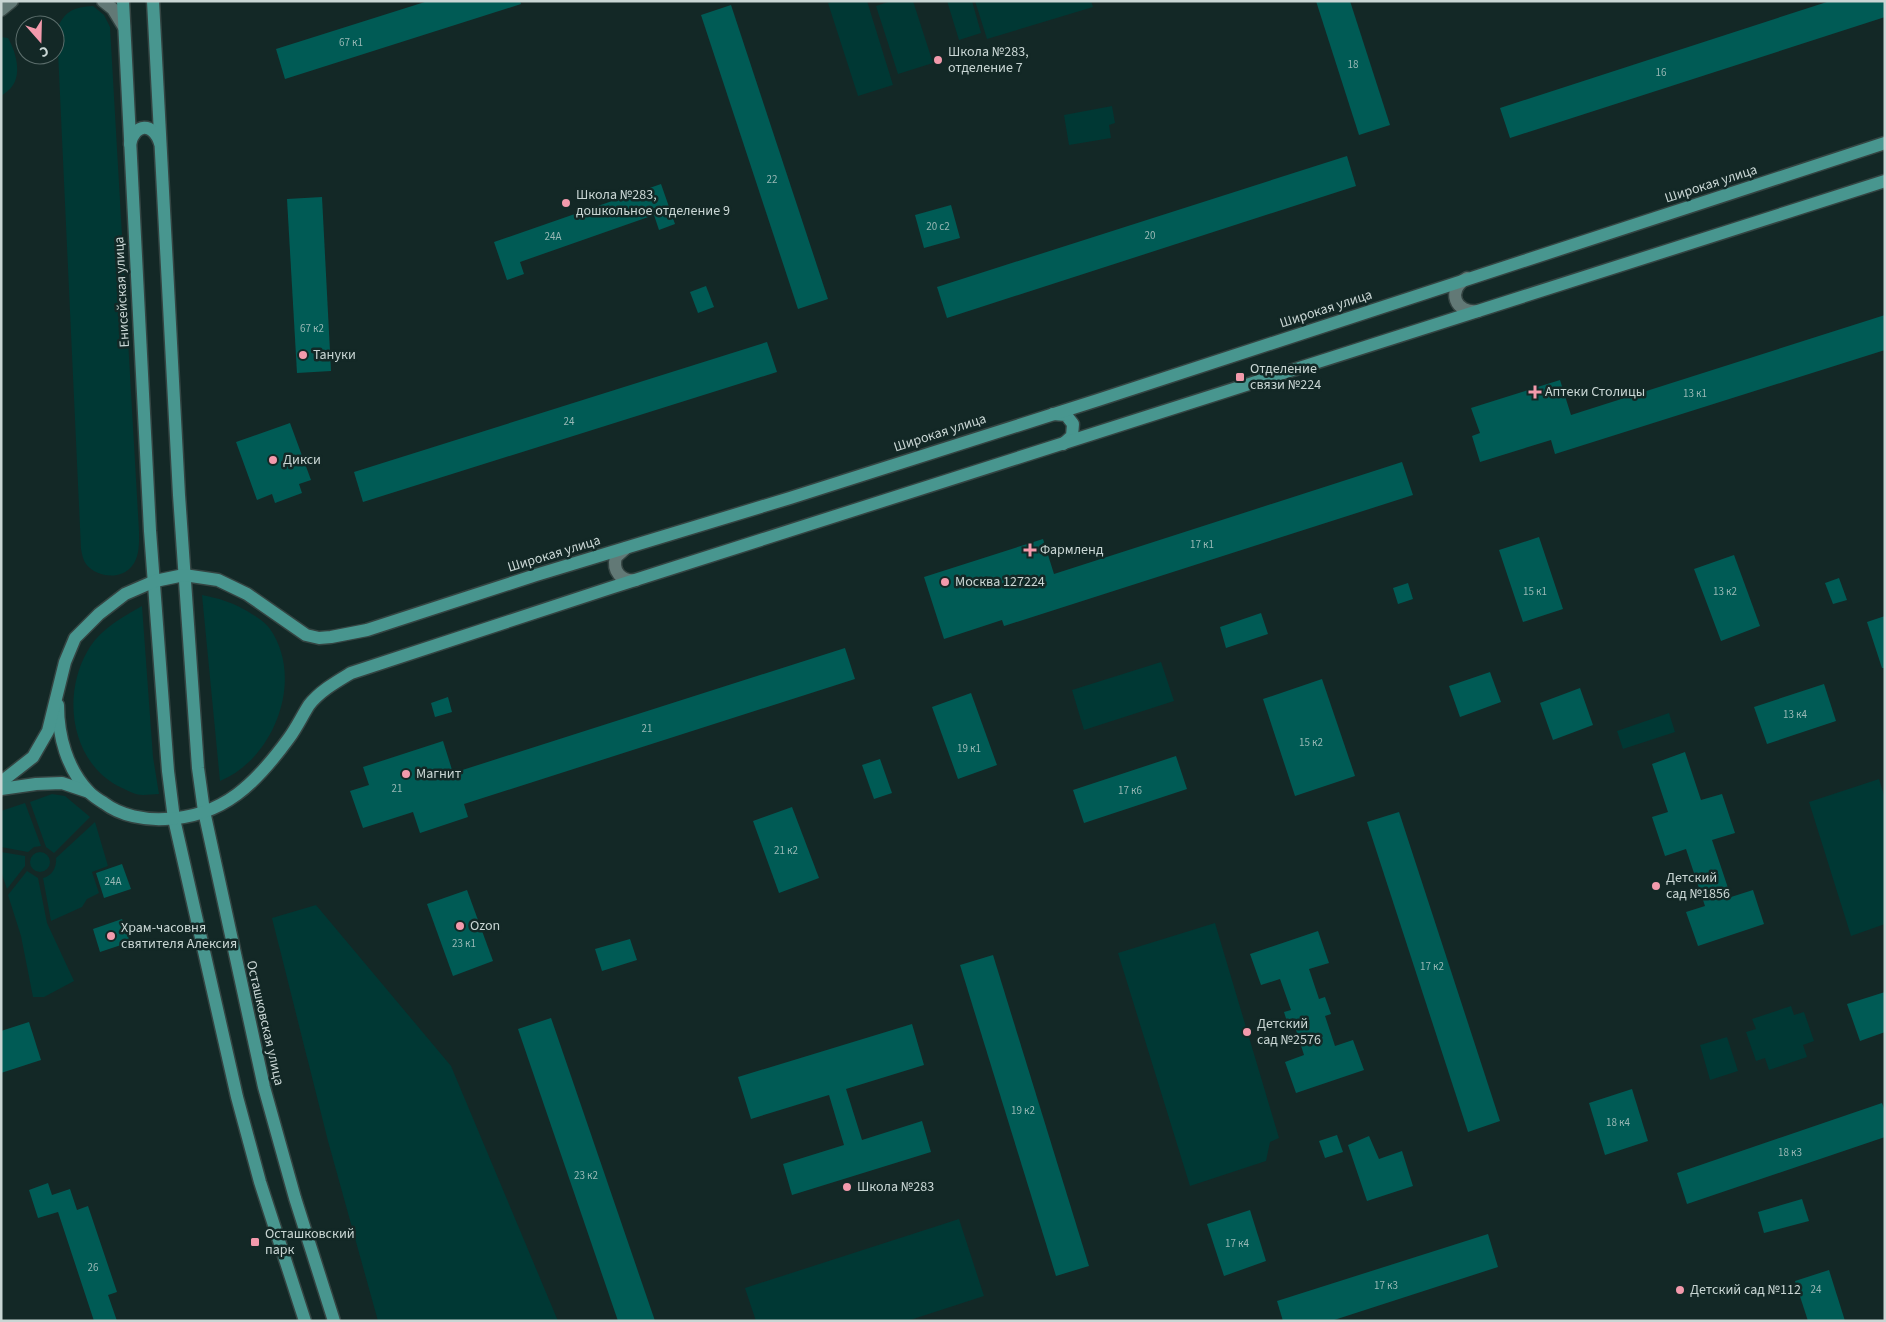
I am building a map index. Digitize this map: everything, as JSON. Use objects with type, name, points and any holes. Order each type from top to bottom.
[{"type":"main road","name":"Енисейская улица","points":[[123,1],[150,531],[155,581]]},
{"type":"main road","points":[[153,1],[184,576]]},
{"type":"main road","points":[[130,145],[132,135],[138,129],[146,128],[157,135],[160,143]]},
{"type":"main road","name":"Широкая улица","points":[[58,688],[64,662],[74,638],[99,614],[125,594],[155,581],[184,576],[218,580],[255,599],[292,627],[306,635],[319,638],[367,630],[536,575],[790,498],[1053,414],[1885,143]]},
{"type":"main road","points":[[58,688],[58,717],[63,744],[73,770],[89,792],[113,810],[149,820],[174,819],[204,811],[227,803],[252,783],[291,736],[310,704],[331,684],[351,673],[636,580],[1885,182]]},
{"type":"main road","points":[[1053,414],[1066,415],[1073,424],[1072,436],[1063,444]]},
{"type":"main road","name":"Осташковская улица","points":[[184,576],[198,768],[204,811],[264,1087],[295,1198],[334,1321]]},
{"type":"main road","points":[[155,581],[168,771],[174,819],[237,1097],[260,1182],[305,1321]]},
{"type":"main road","points":[[1,782],[33,757],[48,731],[58,688]]},
{"type":"main road","points":[[1,789],[36,784],[62,783],[89,792]]},
{"type":"street","points":[[1,10],[12,1]]},
{"type":"street","points":[[103,1],[113,10],[124,27]]},
{"type":"street","points":[[1466,278],[1457,287],[1456,299],[1459,306],[1464,310],[1478,311]]},
{"type":"street","points":[[626,548],[616,557],[615,569],[623,579],[629,581],[636,580]]},
{"type":"shaded area","points":[[834,1],[867,1],[893,85],[858,96],[828,3]]},
{"type":"shaded area","points":[[891,1],[913,1],[933,63],[898,74],[876,6]]},
{"type":"shaded area","points":[[947,1],[972,1],[981,33],[959,40]]},
{"type":"shaded area","points":[[975,1],[1091,1],[1093,7],[987,39]]},
{"type":"shaded area","points":[[93,6],[104,15],[110,27],[139,531],[138,554],[135,562],[122,574],[109,576],[91,569],[84,561],[81,549],[59,65],[65,65],[65,15],[70,11]]},
{"type":"shaded area","points":[[1,37],[8,38],[13,49],[17,74],[13,85],[1,96]]},
{"type":"shaded area","points":[[1112,106],[1115,123],[1109,125],[1111,138],[1069,145],[1064,115]]},
{"type":"shaded area","points":[[202,595],[236,605],[267,625],[280,649],[285,671],[284,693],[278,716],[269,736],[256,755],[239,770],[220,781]]},
{"type":"shaded area","points":[[142,606],[153,757],[159,794],[143,795],[118,786],[102,775],[90,761],[81,744],[75,726],[73,707],[79,669],[92,644],[111,625]]},
{"type":"shaded area","points":[[1161,662],[1174,701],[1084,730],[1072,690]]},
{"type":"shaded area","points":[[1669,713],[1675,732],[1623,749],[1617,731]]},
{"type":"shaded area","points":[[1879,779],[1885,798],[1885,924],[1851,936],[1809,802]]},
{"type":"shaded area","points":[[52,794],[65,796],[90,817],[54,853],[46,847],[30,802]]},
{"type":"shaded area","points":[[25,803],[41,846],[34,847],[28,852],[1,847],[1,811]]},
{"type":"shaded area","points":[[95,822],[108,866],[92,872],[99,893],[87,899],[82,907],[51,921],[43,878],[53,871],[56,865],[56,858]]},
{"type":"shaded area","points":[[1,852],[25,856],[25,866],[7,889],[1,871]]},
{"type":"shaded area","points":[[40,852],[47,855],[50,862],[47,869],[40,872],[33,869],[30,862],[33,855]]},
{"type":"shaded area","points":[[27,871],[38,878],[47,923],[74,981],[44,997],[33,997],[21,936],[8,895]]},
{"type":"shaded area","points":[[316,905],[451,1066],[558,1321],[378,1321],[328,1141],[272,918]]},
{"type":"shaded area","points":[[1215,923],[1279,1138],[1270,1142],[1266,1161],[1190,1186],[1118,953]]},
{"type":"shaded area","points":[[1791,1006],[1794,1015],[1804,1012],[1814,1041],[1803,1045],[1807,1057],[1769,1070],[1765,1058],[1756,1061],[1746,1032],[1756,1029],[1752,1019]]},
{"type":"shaded area","points":[[1727,1037],[1738,1071],[1710,1080],[1700,1045]]},
{"type":"shaded area","points":[[959,1219],[984,1296],[907,1321],[756,1321],[745,1288]]},
{"type":"building","points":[[428,1],[520,1],[521,4],[285,79],[276,49]]},
{"type":"building","points":[[1316,1],[1350,1],[1390,125],[1359,135]]},
{"type":"building","points":[[1830,1],[1885,1],[1885,17],[1510,138],[1500,108]]},
{"type":"building","points":[[731,5],[828,299],[798,309],[701,15]]},
{"type":"building","points":[[1347,156],[1356,186],[947,318],[937,287]]},
{"type":"building","points":[[661,184],[675,224],[659,230],[654,215],[520,262],[524,274],[507,280],[494,242]]},
{"type":"building","points":[[322,197],[331,371],[297,373],[287,199]]},
{"type":"building","points":[[951,205],[960,238],[924,248],[915,215]]},
{"type":"building","points":[[706,286],[714,307],[698,313],[690,292]]},
{"type":"building","points":[[1885,315],[1885,350],[1555,454],[1551,440],[1480,462],[1472,436],[1480,433],[1471,408],[1560,380],[1571,415]]},
{"type":"building","points":[[767,342],[777,372],[363,502],[354,472]]},
{"type":"building","name":"Дикси","points":[[290,423],[311,480],[299,484],[302,493],[275,503],[272,494],[257,500],[236,442]]},
{"type":"building","points":[[1402,462],[1413,495],[1004,626],[1002,620],[944,639],[924,577],[1043,539],[1054,574]]},
{"type":"building","points":[[1539,537],[1563,609],[1523,622],[1499,550]]},
{"type":"building","points":[[1734,555],[1760,626],[1721,641],[1694,569]]},
{"type":"building","points":[[1839,578],[1847,600],[1833,604],[1825,583]]},
{"type":"building","points":[[1408,583],[1413,599],[1398,604],[1393,588]]},
{"type":"building","points":[[1261,613],[1268,634],[1226,648],[1220,627]]},
{"type":"building","points":[[1885,616],[1885,668],[1882,668],[1867,622]]},
{"type":"building","points":[[845,648],[855,679],[464,804],[468,817],[420,833],[413,812],[363,828],[350,791],[369,785],[363,767],[443,741],[453,773]]},
{"type":"building","points":[[1490,672],[1501,702],[1460,717],[1449,686]]},
{"type":"building","points":[[1322,679],[1355,776],[1295,796],[1263,699]]},
{"type":"building","points":[[1824,684],[1836,721],[1767,744],[1754,707]]},
{"type":"building","points":[[1580,688],[1593,725],[1553,740],[1540,703]]},
{"type":"building","points":[[971,693],[997,765],[958,779],[932,707]]},
{"type":"building","points":[[448,697],[452,712],[435,717],[431,703]]},
{"type":"building","points":[[1685,752],[1701,800],[1722,794],[1735,833],[1712,840],[1731,897],[1753,890],[1764,924],[1698,946],[1686,912],[1705,906],[1686,849],[1665,856],[1652,817],[1668,812],[1652,764]]},
{"type":"building","points":[[1176,756],[1187,789],[1084,823],[1073,790]]},
{"type":"building","points":[[880,759],[892,793],[874,799],[862,765]]},
{"type":"building","points":[[792,807],[819,878],[779,893],[753,821]]},
{"type":"building","points":[[1399,812],[1500,1121],[1468,1132],[1367,822]]},
{"type":"building","points":[[122,864],[131,889],[104,898],[96,873]]},
{"type":"building","points":[[467,890],[493,961],[453,976],[427,904]]},
{"type":"building","name":"Храм-часовня святителя Алексия","points":[[122,919],[130,942],[100,952],[93,929]]},
{"type":"building","points":[[1318,931],[1329,963],[1309,969],[1319,999],[1325,997],[1331,1014],[1325,1016],[1335,1046],[1353,1040],[1364,1070],[1296,1093],[1285,1062],[1304,1055],[1295,1027],[1289,1028],[1284,1012],[1291,1010],[1280,979],[1261,985],[1250,954]]},
{"type":"building","points":[[630,939],[637,960],[602,971],[595,949]]},
{"type":"building","points":[[993,955],[1089,1266],[1056,1276],[960,965]]},
{"type":"building","points":[[1885,992],[1885,1032],[1860,1041],[1847,1004]]},
{"type":"building","points":[[551,1018],[655,1321],[618,1321],[518,1029]]},
{"type":"building","points":[[29,1022],[41,1060],[1,1073],[1,1031]]},
{"type":"building","points":[[912,1024],[924,1065],[846,1089],[862,1140],[922,1121],[931,1152],[792,1195],[783,1164],[844,1145],[829,1095],[751,1119],[738,1077]]},
{"type":"building","points":[[1632,1089],[1648,1141],[1605,1155],[1589,1103]]},
{"type":"building","points":[[1882,1103],[1885,1111],[1885,1137],[1687,1204],[1677,1173]]},
{"type":"building","points":[[1337,1135],[1343,1152],[1325,1158],[1319,1141]]},
{"type":"building","points":[[1369,1136],[1379,1159],[1402,1151],[1413,1186],[1367,1201],[1348,1145]]},
{"type":"building","points":[[48,1183],[52,1195],[70,1189],[77,1210],[88,1206],[117,1292],[108,1295],[117,1321],[94,1321],[58,1212],[38,1218],[29,1190]]},
{"type":"building","points":[[1802,1199],[1809,1221],[1764,1233],[1758,1212]]},
{"type":"building","points":[[1250,1210],[1266,1261],[1224,1276],[1207,1224]]},
{"type":"building","points":[[1488,1234],[1498,1267],[1331,1321],[1283,1321],[1277,1301]]},
{"type":"building","points":[[1829,1270],[1845,1321],[1808,1321],[1795,1281]]},
{"type":"place","name":"Школа №283, отделение 7","points":[[938,60]]},
{"type":"place","name":"Школа №283, дошкольное отделение 9","points":[[566,203]]},
{"type":"place","name":"Тануки","points":[[303,355]]},
{"type":"place","name":"Отделение связи №224","points":[[1240,377]]},
{"type":"place","name":"Аптеки Столицы","points":[[1535,392]]},
{"type":"place","name":"Дикси","points":[[273,460]]},
{"type":"place","name":"Фармленд","points":[[1030,550]]},
{"type":"place","name":"Москва 127224","points":[[945,582]]},
{"type":"place","name":"Магнит","points":[[406,774]]},
{"type":"place","name":"Детский сад №1856","points":[[1656,886]]},
{"type":"place","name":"Ozon","points":[[460,926]]},
{"type":"place","name":"Храм-часовня святителя Алексия","points":[[111,936]]},
{"type":"place","name":"Детский сад №2576","points":[[1247,1032]]},
{"type":"place","name":"Школа №283","points":[[847,1187]]},
{"type":"place","name":"Осташковский парк","points":[[255,1242]]},
{"type":"place","name":"Детский сад №112","points":[[1680,1290]]}]
